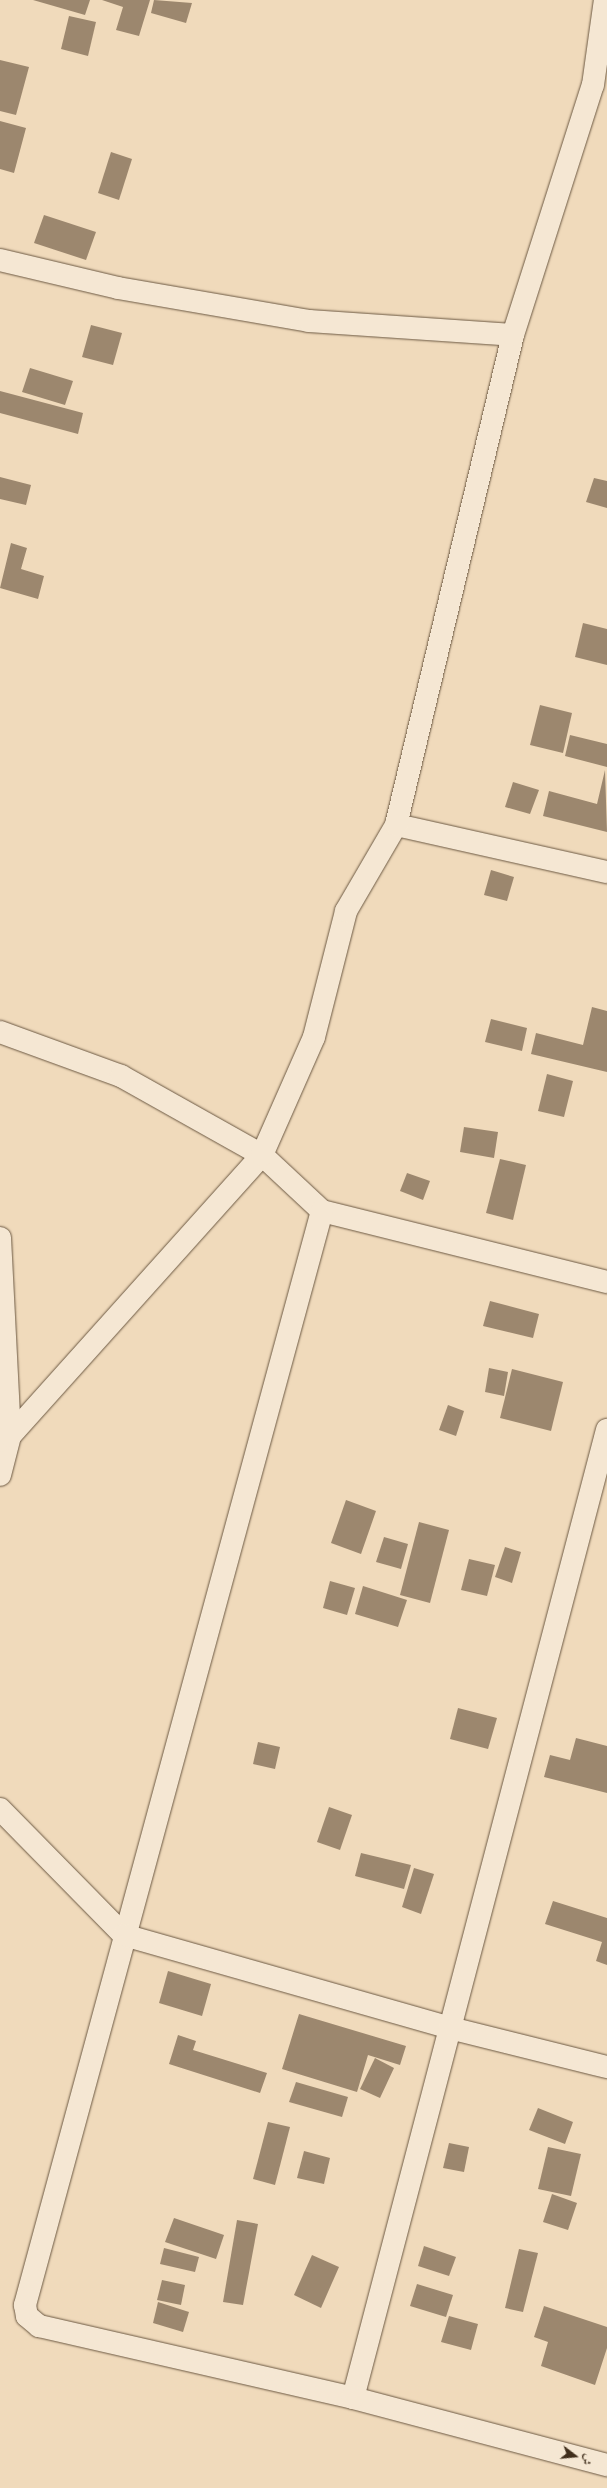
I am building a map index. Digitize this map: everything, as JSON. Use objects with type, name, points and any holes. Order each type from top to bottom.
[{"type":"street","points":[[5,1439],[262,1155],[314,1038],[346,911],[396,825],[513,335],[600,86],[605,0]]},
{"type":"street","points":[[0,260],[118,288],[309,321],[513,335]]},
{"type":"street","points":[[396,825],[607,872]]},
{"type":"street","points":[[0,1032],[121,1076],[262,1155],[322,1211],[607,1282]]},
{"type":"street","points":[[322,1211],[124,1935],[25,2305],[28,2316],[39,2326],[352,2398],[607,2465]]},
{"type":"street","points":[[0,1238],[5,1439],[0,1475]]},
{"type":"street","points":[[352,2398],[607,1430]]},
{"type":"street","points":[[0,1809],[124,1935],[450,2028],[607,2067]]},
{"type":"building","points":[[33,0],[90,0],[85,15]]},
{"type":"building","points":[[102,0],[150,0],[139,36],[116,30],[123,7]]},
{"type":"building","points":[[154,0],[192,3],[186,23],[151,13]]},
{"type":"building","points":[[69,16],[96,22],[88,56],[61,49]]},
{"type":"building","points":[[0,60],[29,67],[16,115],[0,111]]},
{"type":"building","points":[[0,121],[26,128],[14,173],[0,169]]},
{"type":"building","points":[[111,152],[132,159],[119,200],[98,193]]},
{"type":"building","points":[[44,215],[96,232],[86,260],[34,243]]},
{"type":"building","points":[[91,325],[122,333],[113,365],[82,357]]},
{"type":"building","points":[[30,368],[73,381],[65,405],[22,392]]},
{"type":"building","points":[[0,391],[83,413],[78,434],[0,413]]},
{"type":"building","points":[[0,477],[31,485],[26,505],[0,499]]},
{"type":"building","points":[[594,478],[607,481],[607,508],[586,502]]},
{"type":"building","points":[[11,543],[27,548],[21,569],[44,576],[38,599],[0,588]]},
{"type":"building","points":[[583,623],[607,629],[607,665],[575,657]]},
{"type":"building","points":[[540,705],[572,713],[563,753],[530,745]]},
{"type":"building","points":[[570,735],[607,744],[607,767],[565,756]]},
{"type":"building","points":[[605,770],[607,832],[543,816],[549,791],[597,804]]},
{"type":"building","points":[[513,782],[539,790],[530,814],[505,807]]},
{"type":"building","points":[[491,870],[514,877],[507,901],[484,895]]},
{"type":"building","points":[[592,1007],[607,1011],[607,1072],[531,1054],[536,1033],[583,1045]]},
{"type":"building","points":[[491,1019],[527,1028],[522,1051],[485,1042]]},
{"type":"building","points":[[547,1074],[573,1081],[564,1117],[538,1111]]},
{"type":"building","points":[[464,1127],[498,1132],[494,1158],[460,1152]]},
{"type":"building","points":[[500,1159],[526,1165],[513,1220],[486,1213]]},
{"type":"building","points":[[407,1173],[430,1181],[423,1200],[400,1191]]},
{"type":"building","points":[[490,1301],[539,1314],[533,1338],[483,1326]]},
{"type":"building","points":[[489,1368],[508,1372],[504,1396],[485,1392]]},
{"type":"building","points":[[512,1369],[563,1382],[551,1431],[500,1418]]},
{"type":"building","points":[[448,1405],[464,1411],[456,1436],[439,1430]]},
{"type":"building","points":[[346,1500],[376,1511],[361,1554],[331,1543]]},
{"type":"building","points":[[419,1522],[449,1530],[430,1603],[400,1595]]},
{"type":"building","points":[[384,1537],[408,1544],[401,1569],[376,1562]]},
{"type":"building","points":[[505,1547],[521,1552],[512,1583],[495,1577]]},
{"type":"building","points":[[469,1559],[495,1565],[487,1596],[461,1590]]},
{"type":"building","points":[[330,1581],[355,1588],[347,1615],[323,1608]]},
{"type":"building","points":[[363,1586],[407,1600],[398,1627],[355,1614]]},
{"type":"building","points":[[458,1708],[497,1718],[488,1749],[450,1739]]},
{"type":"building","points":[[576,1738],[607,1746],[607,1793],[544,1777],[550,1755],[570,1760]]},
{"type":"building","points":[[258,1742],[280,1747],[275,1769],[253,1764]]},
{"type":"building","points":[[329,1807],[352,1815],[340,1850],[317,1842]]},
{"type":"building","points":[[361,1853],[411,1865],[404,1889],[355,1876]]},
{"type":"building","points":[[414,1868],[434,1874],[421,1914],[402,1907]]},
{"type":"building","points":[[553,1901],[607,1918],[607,1965],[596,1961],[602,1942],[545,1924]]},
{"type":"building","points":[[168,1971],[211,1984],[202,2016],[159,2003]]},
{"type":"building","points":[[299,2014],[406,2046],[400,2065],[368,2055],[357,2092],[282,2069]]},
{"type":"building","points":[[178,2035],[196,2041],[193,2050],[267,2073],[260,2093],[169,2064]]},
{"type":"building","points":[[375,2058],[394,2068],[380,2098],[360,2089]]},
{"type":"building","points":[[296,2082],[348,2097],[342,2117],[289,2102]]},
{"type":"building","points":[[538,2108],[573,2122],[565,2144],[529,2130]]},
{"type":"building","points":[[268,2122],[290,2127],[275,2185],[253,2179]]},
{"type":"building","points":[[449,2143],[469,2147],[464,2172],[443,2168]]},
{"type":"building","points":[[548,2147],[581,2154],[571,2196],[538,2189]]},
{"type":"building","points":[[304,2151],[330,2158],[324,2184],[297,2178]]},
{"type":"building","points":[[552,2194],[577,2203],[568,2230],[543,2222]]},
{"type":"building","points":[[174,2218],[224,2235],[216,2259],[165,2242]]},
{"type":"building","points":[[237,2220],[258,2224],[243,2305],[223,2302]]},
{"type":"building","points":[[424,2246],[456,2257],[449,2276],[418,2266]]},
{"type":"building","points":[[164,2248],[199,2257],[195,2272],[160,2264]]},
{"type":"building","points":[[519,2249],[538,2253],[523,2312],[505,2308]]},
{"type":"building","points":[[312,2255],[339,2267],[321,2308],[294,2295]]},
{"type":"building","points":[[162,2280],[185,2285],[181,2305],[157,2300]]},
{"type":"building","points":[[417,2284],[453,2295],[446,2317],[410,2306]]},
{"type":"building","points":[[158,2302],[189,2312],[183,2332],[153,2323]]},
{"type":"building","points":[[544,2306],[607,2327],[607,2348],[595,2385],[541,2366],[548,2342],[534,2337]]},
{"type":"building","points":[[449,2316],[478,2324],[471,2350],[441,2342]]}]
